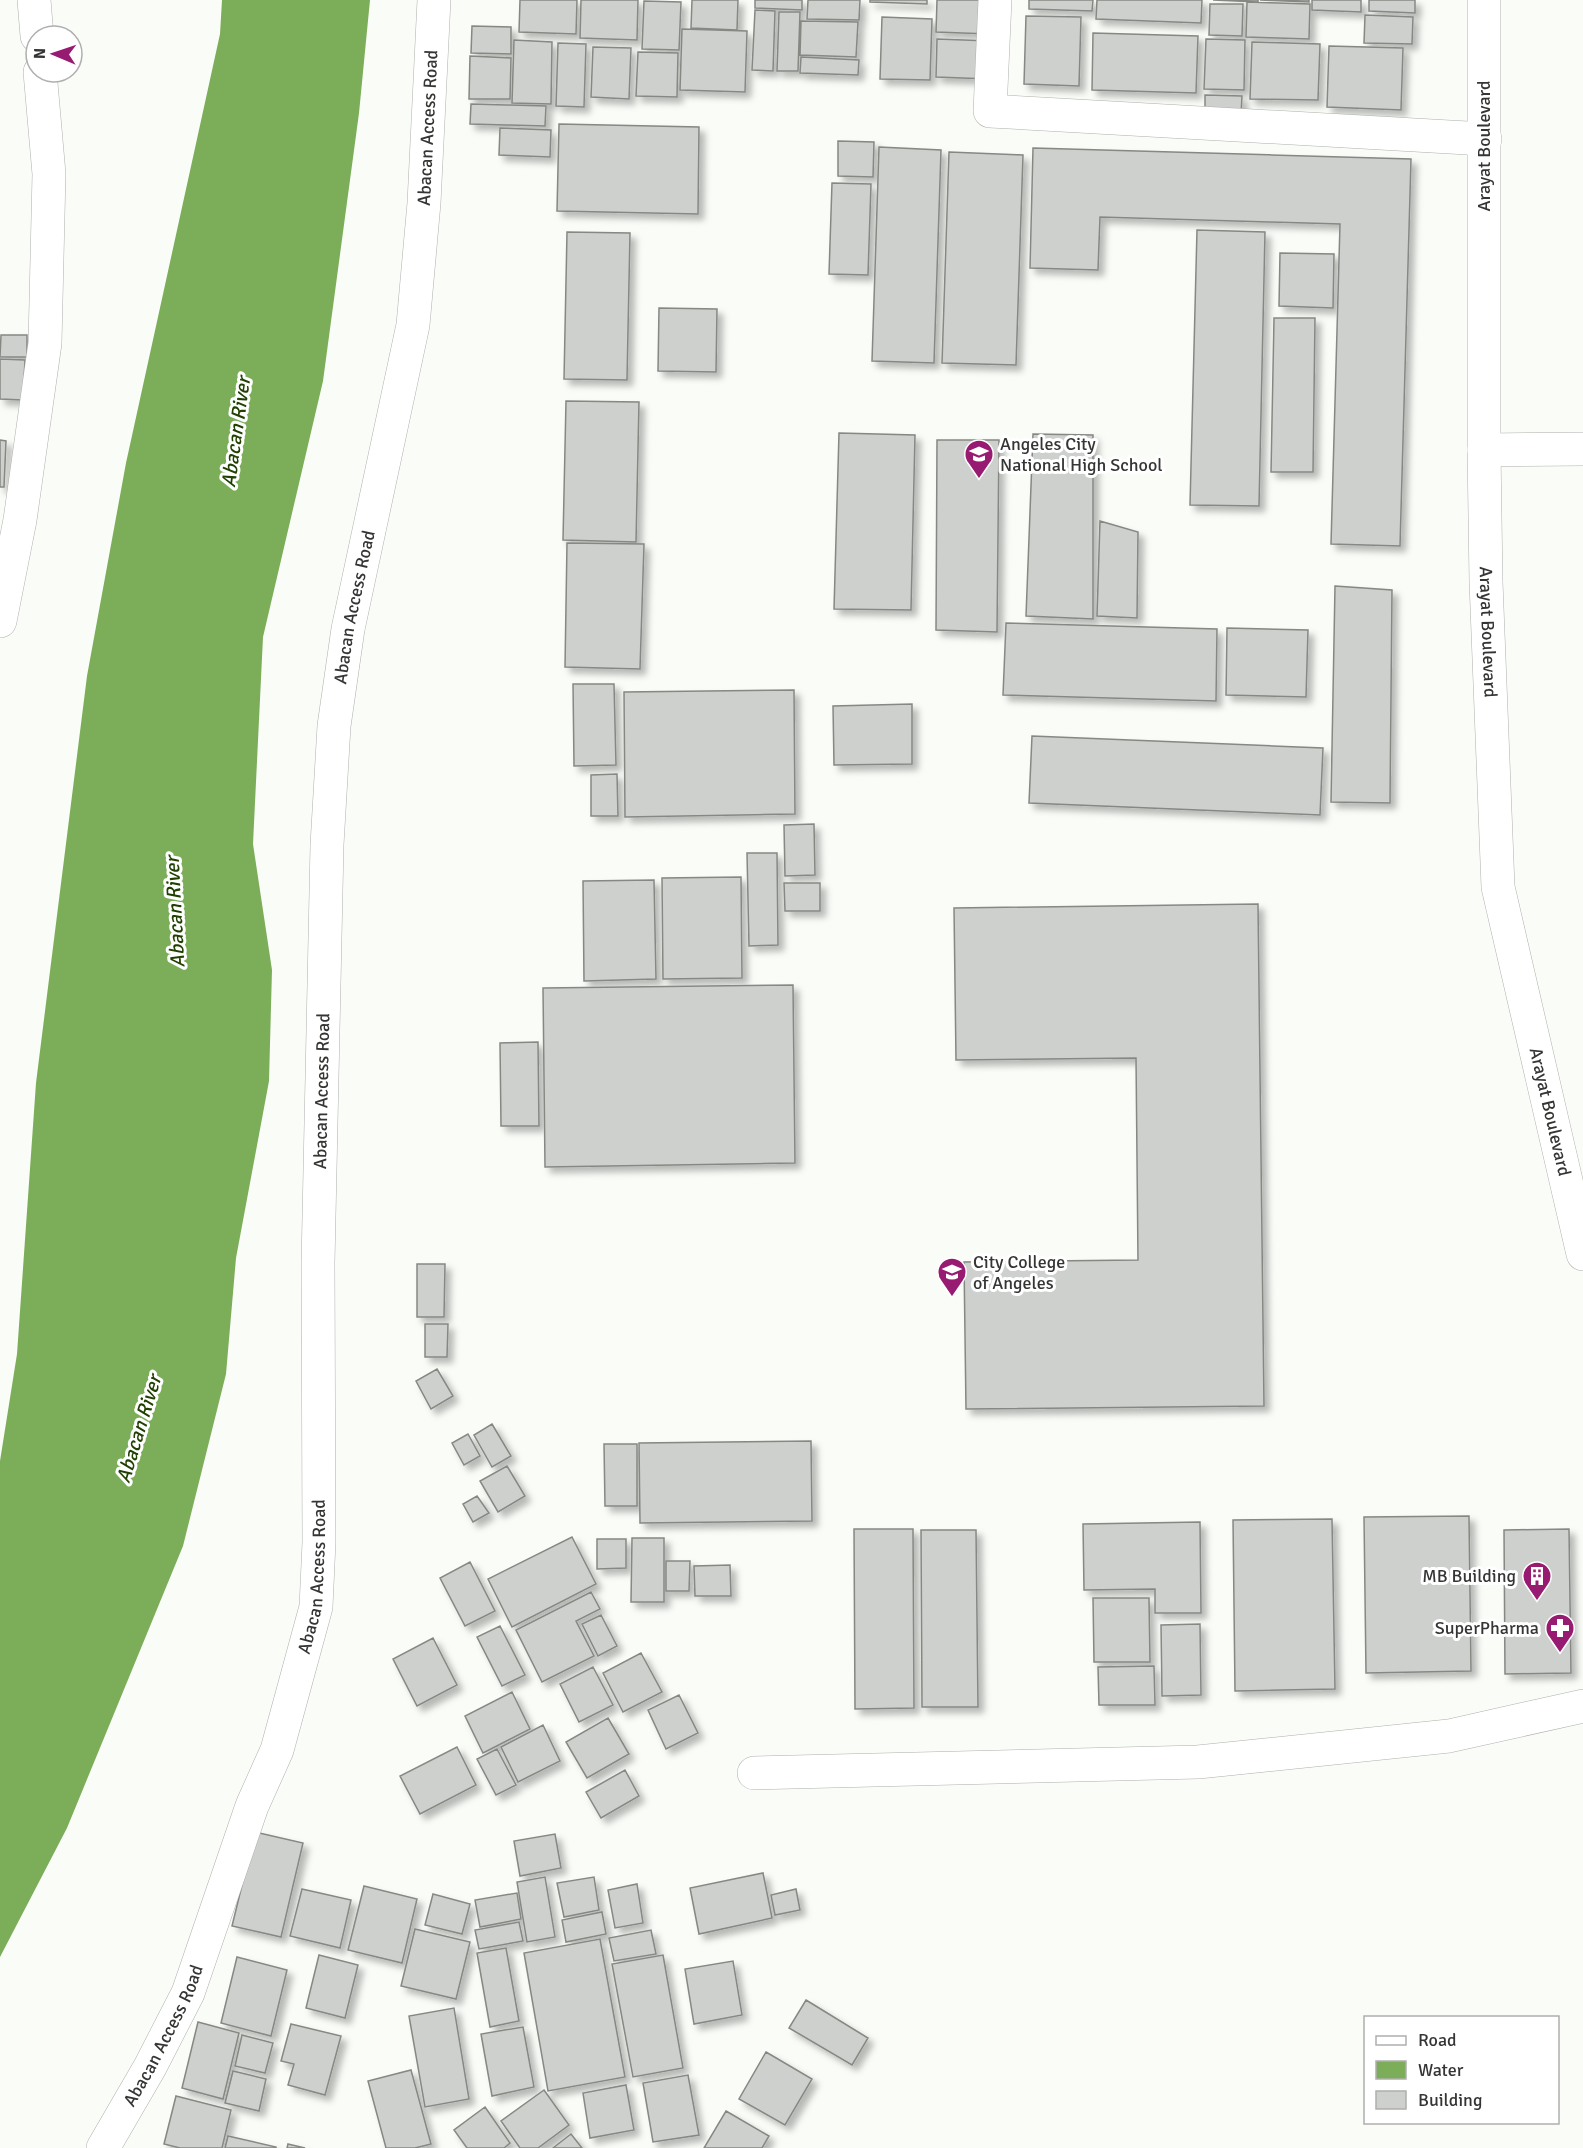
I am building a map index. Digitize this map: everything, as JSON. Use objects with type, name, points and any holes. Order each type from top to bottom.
[{"type":"street","points":[[34,0],[36,24]]},
{"type":"street","name":"Abacan Access Road","points":[[103,2148],[150,2067],[188,1993],[252,1806],[277,1750],[316,1607],[319,1542],[318,1263],[324,964],[327,845],[334,726],[348,629],[413,325],[424,203],[434,0]]},
{"type":"street","points":[[995,0],[990,111],[1485,139]]},
{"type":"street","name":"Arayat Boulevard","points":[[1484,0],[1486,582],[1498,887],[1583,1254]]},
{"type":"street","points":[[0,621],[20,520],[45,343],[49,174],[41,84]]},
{"type":"street","points":[[1484,450],[1583,449]]},
{"type":"street","points":[[754,1773],[1198,1762],[1449,1736],[1583,1706]]},
{"type":"water","name":"Abacan River","points":[[222,0],[370,0],[359,113],[323,381],[263,637],[253,844],[272,970],[269,1081],[236,1258],[226,1374],[183,1546],[67,1828],[0,1957],[0,1461],[17,1354],[36,1083],[87,676],[126,463],[220,34]]},
{"type":"building","points":[[520,0],[577,0],[576,34],[519,32]]},
{"type":"building","points":[[581,0],[638,0],[637,40],[580,38]]},
{"type":"building","points":[[692,0],[738,0],[737,30],[691,28]]},
{"type":"building","points":[[755,0],[802,0],[802,10],[755,8]]},
{"type":"building","points":[[808,0],[860,0],[859,20],[807,19]]},
{"type":"building","points":[[870,0],[927,0],[927,4],[870,2]]},
{"type":"building","points":[[937,0],[990,0],[989,34],[936,32]]},
{"type":"building","points":[[1029,0],[1093,0],[1092,11],[1029,9]]},
{"type":"building","points":[[1097,0],[1202,0],[1201,23],[1096,19]]},
{"type":"building","points":[[1213,0],[1258,0],[1258,2]]},
{"type":"building","points":[[1260,0],[1309,0],[1309,2]]},
{"type":"building","points":[[1312,0],[1361,0],[1361,12],[1312,10]]},
{"type":"building","points":[[1369,0],[1415,0],[1415,13],[1369,11]]},
{"type":"building","points":[[644,1],[681,2],[679,50],[642,49]]},
{"type":"building","points":[[1247,2],[1310,4],[1309,39],[1246,37]]},
{"type":"building","points":[[1210,4],[1243,4],[1242,36],[1209,35]]},
{"type":"building","points":[[755,10],[775,11],[773,71],[752,70]]},
{"type":"building","points":[[779,12],[800,12],[798,71],[777,71]]},
{"type":"building","points":[[1365,15],[1413,17],[1412,44],[1364,43]]},
{"type":"building","points":[[1026,16],[1081,17],[1079,86],[1024,84]]},
{"type":"building","points":[[882,17],[932,19],[930,80],[880,79]]},
{"type":"building","points":[[801,21],[858,22],[856,57],[800,55]]},
{"type":"building","points":[[472,26],[511,27],[511,54],[471,53]]},
{"type":"building","points":[[682,29],[747,31],[745,92],[680,90]]},
{"type":"building","points":[[1093,33],[1198,36],[1196,93],[1092,90]]},
{"type":"building","points":[[937,39],[990,41],[989,79],[936,77]]},
{"type":"building","points":[[1206,39],[1245,40],[1244,90],[1204,89]]},
{"type":"building","points":[[514,40],[552,42],[551,104],[512,103]]},
{"type":"building","points":[[1252,42],[1320,44],[1318,100],[1250,99]]},
{"type":"building","points":[[558,43],[586,44],[584,107],[556,106]]},
{"type":"building","points":[[1329,46],[1403,48],[1401,110],[1327,107]]},
{"type":"building","points":[[593,47],[631,48],[629,99],[591,97]]},
{"type":"building","points":[[638,52],[678,53],[677,97],[636,96]]},
{"type":"building","points":[[470,56],[511,58],[510,99],[469,99]]},
{"type":"building","points":[[801,57],[859,60],[858,75],[800,73]]},
{"type":"building","points":[[1205,95],[1242,96],[1241,115],[1205,114]]},
{"type":"building","points":[[471,104],[546,106],[545,126],[470,124]]},
{"type":"building","points":[[559,124],[699,127],[698,214],[557,211]]},
{"type":"building","points":[[500,128],[551,130],[550,157],[499,155]]},
{"type":"building","points":[[838,141],[874,142],[873,177],[838,176]]},
{"type":"building","points":[[879,147],[941,150],[934,363],[872,361]]},
{"type":"building","points":[[1033,148],[1411,159],[1400,546],[1331,544],[1340,224],[1100,217],[1098,270],[1030,268]]},
{"type":"building","points":[[949,152],[1023,155],[1016,365],[942,363]]},
{"type":"building","points":[[832,183],[871,184],[868,275],[829,274]]},
{"type":"building","points":[[1197,230],[1265,232],[1259,506],[1190,505]]},
{"type":"building","points":[[567,232],[630,233],[627,380],[564,379]]},
{"type":"building","points":[[1280,253],[1334,254],[1333,308],[1279,306]]},
{"type":"building","points":[[659,308],[717,309],[716,372],[658,371]]},
{"type":"building","points":[[1274,318],[1315,318],[1313,472],[1271,472]]},
{"type":"building","points":[[1,335],[27,335],[27,357],[0,357]]},
{"type":"building","points":[[0,359],[25,360],[23,400],[0,399]]},
{"type":"building","points":[[566,401],[639,402],[636,542],[563,540]]},
{"type":"building","points":[[839,433],[915,435],[911,610],[834,609]]},
{"type":"building","points":[[1033,434],[1093,435],[1093,619],[1026,616]]},
{"type":"building","points":[[0,440],[6,441],[4,487],[0,487]]},
{"type":"building","points":[[937,440],[999,440],[997,632],[936,630]]},
{"type":"building","points":[[1100,521],[1138,532],[1137,618],[1097,616]]},
{"type":"building","points":[[567,543],[644,544],[640,669],[565,667]]},
{"type":"building","points":[[1335,586],[1392,590],[1390,803],[1331,802]]},
{"type":"building","points":[[1006,623],[1217,629],[1216,701],[1003,695]]},
{"type":"building","points":[[1227,628],[1308,630],[1306,697],[1226,695]]},
{"type":"building","points":[[573,684],[614,684],[616,765],[574,766]]},
{"type":"building","points":[[794,690],[795,814],[625,817],[624,692]]},
{"type":"building","points":[[912,704],[912,764],[834,765],[833,706]]},
{"type":"building","points":[[1032,736],[1323,748],[1320,815],[1029,803]]},
{"type":"building","points":[[617,774],[618,816],[591,816],[591,775]]},
{"type":"building","points":[[814,824],[815,875],[785,876],[784,825]]},
{"type":"building","points":[[747,853],[777,853],[778,945],[749,946]]},
{"type":"building","points":[[741,877],[742,978],[663,979],[662,878]]},
{"type":"building","points":[[654,880],[656,979],[584,981],[583,881]]},
{"type":"building","points":[[784,883],[820,883],[820,911],[785,911]]},
{"type":"building","points":[[1258,904],[1264,1406],[966,1409],[964,1262],[1138,1260],[1136,1058],[956,1060],[954,908]]},
{"type":"building","points":[[793,985],[795,1163],[545,1167],[543,988]]},
{"type":"building","points":[[538,1042],[539,1126],[501,1126],[500,1043]]},
{"type":"building","points":[[417,1264],[445,1264],[444,1317],[417,1317]]},
{"type":"building","points":[[425,1324],[448,1324],[447,1357],[425,1357]]},
{"type":"building","points":[[437,1369],[453,1396],[431,1409],[416,1381]]},
{"type":"building","points":[[492,1424],[511,1456],[492,1467],[474,1435]]},
{"type":"building","points":[[468,1434],[480,1456],[464,1465],[452,1443]]},
{"type":"building","points":[[811,1441],[812,1521],[640,1523],[639,1443]]},
{"type":"building","points":[[604,1444],[637,1444],[637,1506],[605,1506]]},
{"type":"building","points":[[507,1466],[525,1496],[498,1512],[480,1481]]},
{"type":"building","points":[[477,1496],[489,1513],[473,1522],[463,1504]]},
{"type":"building","points":[[1469,1516],[1471,1671],[1366,1673],[1364,1517]]},
{"type":"building","points":[[1332,1519],[1335,1689],[1235,1691],[1233,1520]]},
{"type":"building","points":[[1200,1522],[1201,1613],[1155,1613],[1155,1589],[1084,1590],[1083,1524]]},
{"type":"building","points":[[854,1529],[913,1529],[914,1708],[855,1709]]},
{"type":"building","name":"MB Building","points":[[1569,1529],[1571,1673],[1505,1674],[1504,1530]]},
{"type":"building","points":[[921,1530],[976,1530],[978,1707],[922,1707]]},
{"type":"building","points":[[572,1537],[596,1584],[512,1627],[488,1579]]},
{"type":"building","points":[[632,1538],[664,1538],[664,1602],[631,1602]]},
{"type":"building","points":[[597,1539],[626,1539],[626,1568],[597,1569]]},
{"type":"building","points":[[666,1561],[690,1561],[689,1591],[666,1591]]},
{"type":"building","points":[[470,1562],[495,1611],[465,1626],[440,1578]]},
{"type":"building","points":[[730,1565],[731,1596],[695,1596],[694,1566]]},
{"type":"building","points":[[591,1592],[600,1609],[576,1621],[594,1656],[542,1682],[516,1630]]},
{"type":"building","points":[[1093,1598],[1149,1598],[1150,1662],[1094,1662]]},
{"type":"building","points":[[601,1615],[617,1646],[598,1656],[582,1624]]},
{"type":"building","points":[[1200,1624],[1201,1695],[1162,1696],[1161,1625]]},
{"type":"building","points":[[500,1626],[525,1675],[502,1686],[477,1637]]},
{"type":"building","points":[[433,1638],[457,1685],[417,1706],[393,1659]]},
{"type":"building","points":[[641,1653],[662,1692],[623,1712],[603,1673]]},
{"type":"building","points":[[1154,1666],[1155,1705],[1099,1705],[1098,1667]]},
{"type":"building","points":[[593,1667],[613,1705],[579,1722],[560,1684]]},
{"type":"building","points":[[512,1692],[530,1729],[483,1753],[465,1716]]},
{"type":"building","points":[[679,1695],[698,1733],[666,1749],[648,1710]]},
{"type":"building","points":[[608,1718],[629,1754],[587,1778],[566,1742]]},
{"type":"building","points":[[543,1725],[560,1761],[518,1782],[501,1747]]},
{"type":"building","points":[[457,1747],[476,1785],[420,1814],[400,1776]]},
{"type":"building","points":[[497,1749],[516,1785],[496,1795],[477,1759]]},
{"type":"building","points":[[625,1770],[639,1796],[601,1818],[586,1792]]},
{"type":"building","points":[[255,1832],[303,1843],[281,1937],[232,1926]]},
{"type":"building","points":[[555,1834],[561,1868],[520,1876],[514,1841]]},
{"type":"building","points":[[763,1873],[772,1918],[699,1934],[690,1888]]},
{"type":"building","points":[[545,1877],[555,1937],[527,1942],[517,1882]]},
{"type":"building","points":[[594,1877],[599,1910],[564,1917],[557,1883]]},
{"type":"building","points":[[637,1884],[643,1923],[615,1928],[608,1890]]},
{"type":"building","points":[[364,1886],[417,1899],[402,1963],[348,1950]]},
{"type":"building","points":[[302,1889],[351,1900],[340,1948],[290,1936]]},
{"type":"building","points":[[796,1889],[800,1910],[775,1915],[771,1895]]},
{"type":"building","points":[[517,1893],[521,1919],[480,1927],[475,1900]]},
{"type":"building","points":[[433,1894],[470,1904],[462,1934],[425,1925]]},
{"type":"building","points":[[602,1912],[606,1934],[566,1942],[562,1920]]},
{"type":"building","points":[[519,1922],[523,1941],[479,1949],[475,1930]]},
{"type":"building","points":[[415,1929],[470,1942],[456,1999],[401,1986]]},
{"type":"building","points":[[651,1930],[656,1954],[614,1961],[609,1938]]},
{"type":"building","points":[[600,1939],[625,2077],[548,2091],[524,1953]]},
{"type":"building","points":[[506,1948],[519,2021],[490,2027],[477,1953]]},
{"type":"building","points":[[319,1955],[358,1965],[345,2018],[306,2008]]},
{"type":"building","points":[[663,1955],[683,2068],[633,2077],[612,1964]]},
{"type":"building","points":[[237,1957],[287,1970],[271,2036],[221,2023]]},
{"type":"building","points":[[733,1961],[742,2015],[694,2024],[685,1969]]},
{"type":"building","points":[[806,2000],[868,2038],[852,2065],[789,2028]]},
{"type":"building","points":[[454,2008],[469,2099],[425,2107],[409,2016]]},
{"type":"building","points":[[198,2022],[239,2033],[223,2099],[182,2088]]},
{"type":"building","points":[[291,2024],[341,2036],[325,2095],[288,2085],[294,2064],[281,2061]]},
{"type":"building","points":[[523,2027],[534,2087],[492,2096],[481,2034]]},
{"type":"building","points":[[242,2035],[273,2043],[265,2073],[235,2066]]},
{"type":"building","points":[[766,2052],[812,2079],[785,2125],[739,2099]]},
{"type":"building","points":[[411,2070],[431,2144],[415,2148],[386,2148],[368,2081]]},
{"type":"building","points":[[233,2071],[266,2079],[259,2111],[225,2103]]},
{"type":"building","points":[[688,2075],[699,2135],[653,2142],[643,2083]]},
{"type":"building","points":[[626,2085],[634,2130],[590,2138],[583,2093]]},
{"type":"building","points":[[544,2090],[569,2125],[538,2148],[520,2148],[501,2121]]},
{"type":"building","points":[[176,2096],[231,2110],[222,2148],[180,2148],[164,2144]]},
{"type":"building","points":[[485,2107],[510,2143],[504,2148],[467,2148],[454,2130]]},
{"type":"building","points":[[726,2111],[769,2136],[762,2148],[704,2148]]},
{"type":"building","points":[[571,2134],[582,2148],[553,2148]]},
{"type":"building","points":[[228,2136],[276,2147],[276,2148],[225,2148]]},
{"type":"building","points":[[288,2144],[305,2148],[287,2148]]},
{"type":"place","name":"Angeles City National High School","points":[[979,480]]},
{"type":"place","name":"City College of Angeles","points":[[952,1298]]},
{"type":"place","name":"MB Building","points":[[1537,1602]]},
{"type":"place","name":"SuperPharma","points":[[1560,1654]]}]
